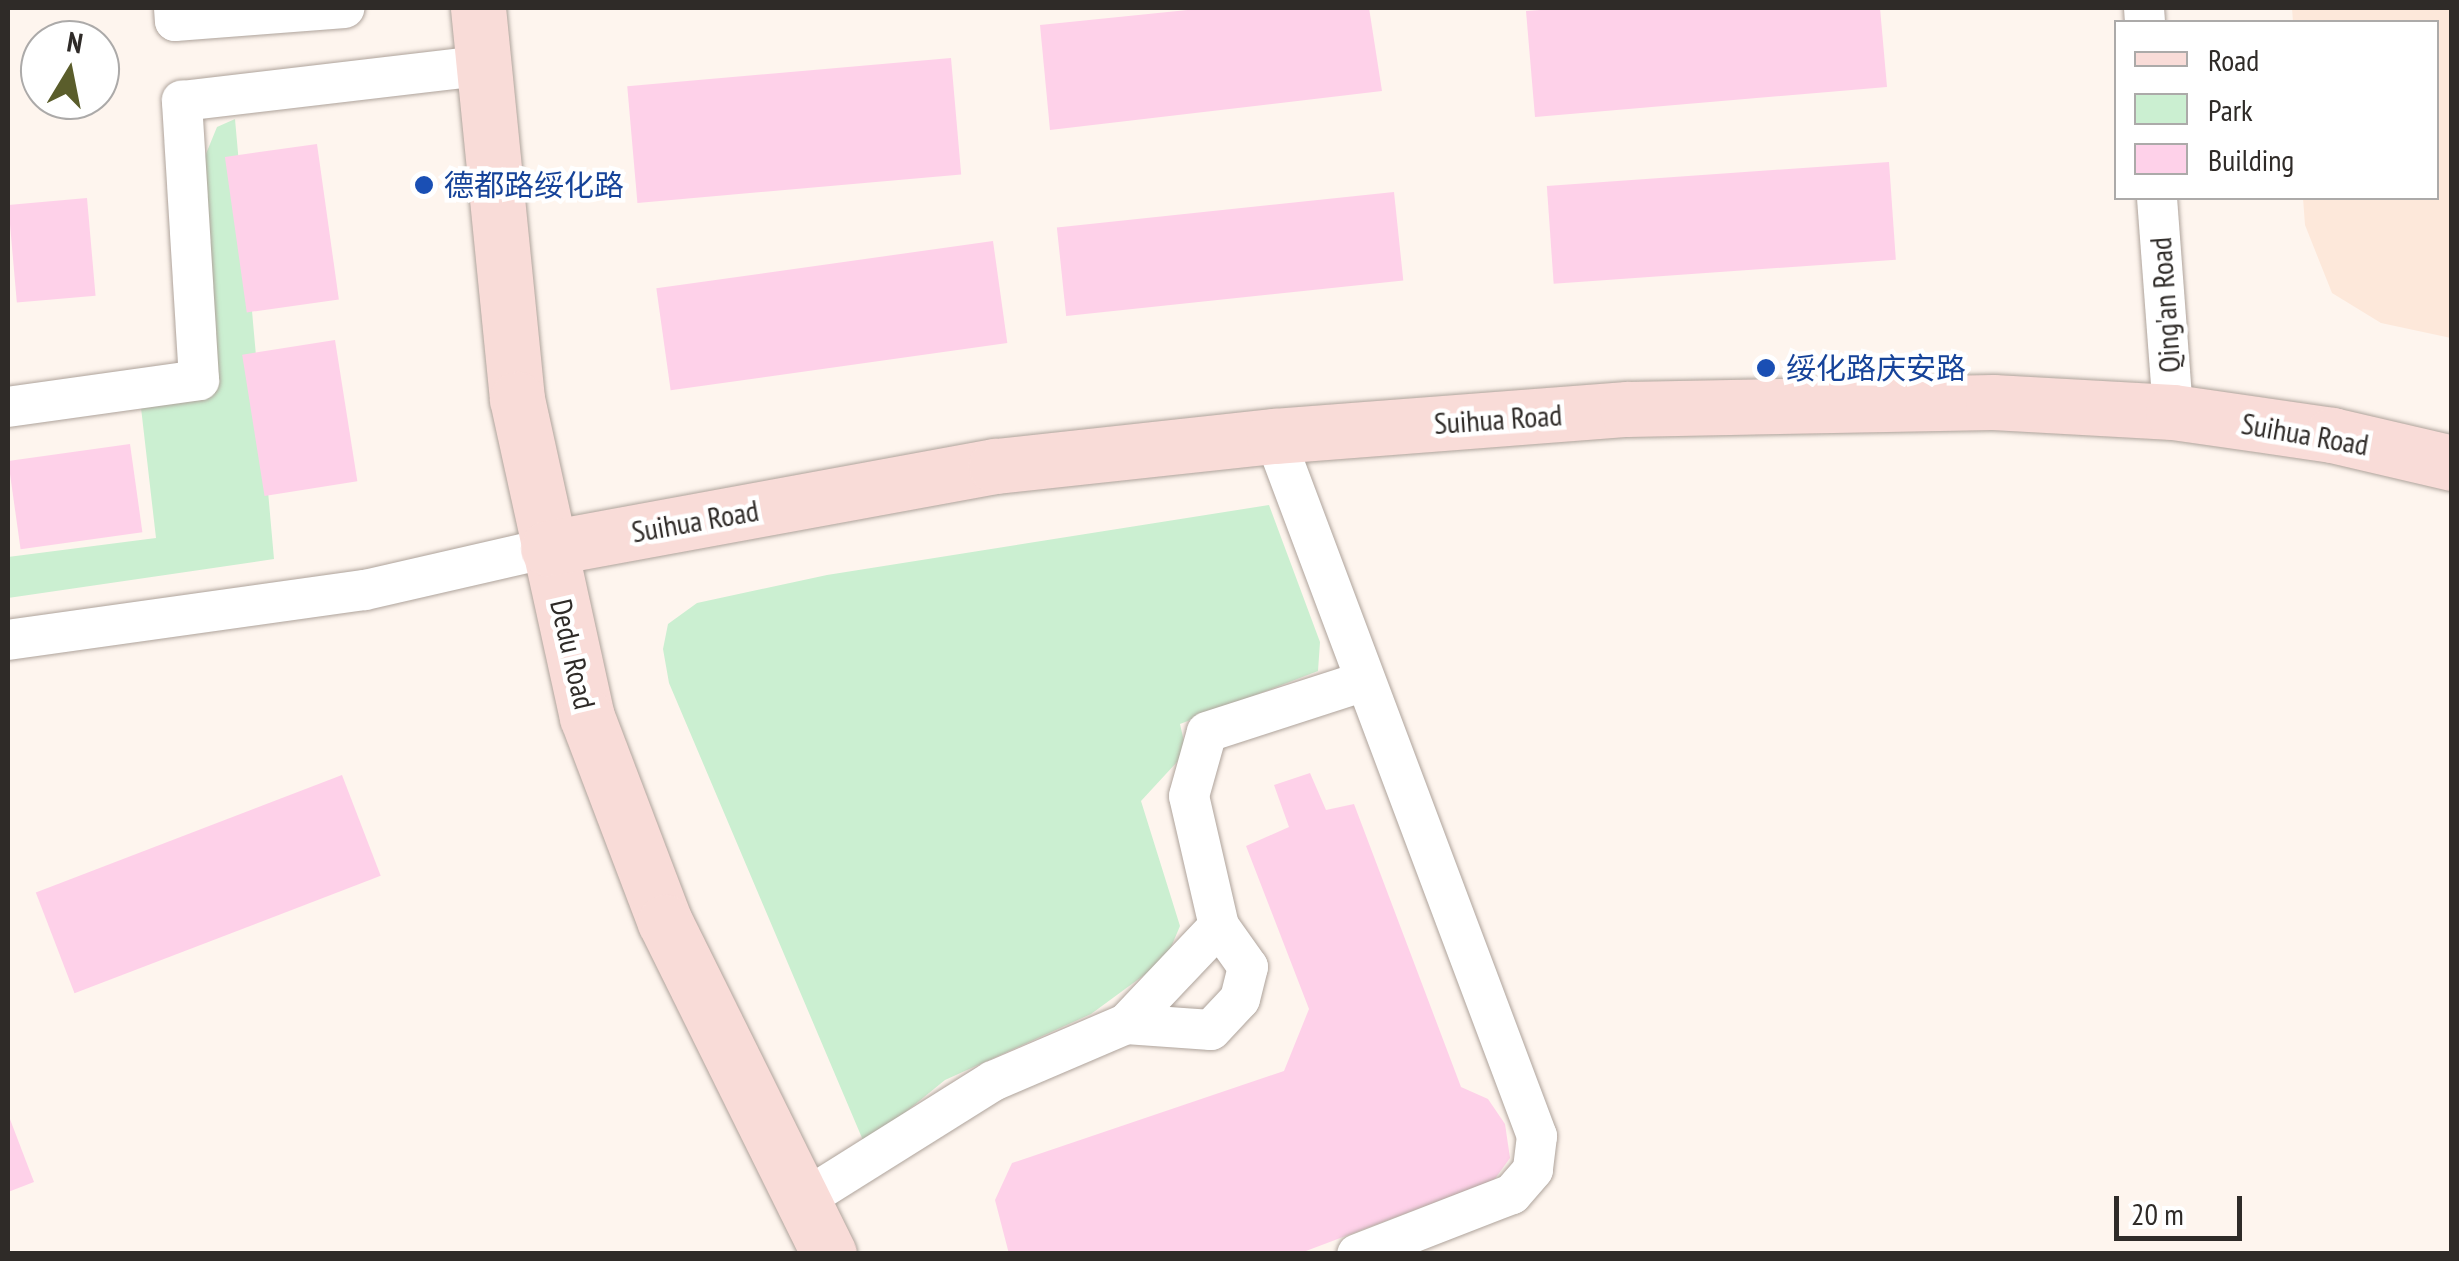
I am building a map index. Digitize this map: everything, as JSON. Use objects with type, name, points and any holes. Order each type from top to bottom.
[{"type":"street","points":[[174,8],[175,21],[345,8]]},
{"type":"street","name":"Dedu Road","points":[[478,8],[517,399],[586,717],[665,922],[724,1033],[800,1202],[829,1254]]},
{"type":"street","points":[[8,407],[199,380],[182,101],[482,66]]},
{"type":"street","name":"Qing'an Road","points":[[2157,200],[2173,412]]},
{"type":"street","name":"Suihua Road","points":[[548,548],[996,466],[1274,436],[1627,409],[1993,402],[2173,412],[2332,435],[2452,463]]},
{"type":"street","points":[[1274,436],[1537,1136],[1534,1170],[1512,1194],[1358,1254]]},
{"type":"street","points":[[8,640],[365,590],[548,548]]},
{"type":"street","points":[[1126,1024],[1211,1030],[1240,999],[1248,967],[1219,926],[1189,796],[1207,732],[1365,681]]},
{"type":"street","points":[[800,1202],[993,1081],[1126,1024],[1219,926]]},
{"type":"shaded area","points":[[2292,8],[2451,8],[2451,338],[2381,323],[2332,293],[2305,225],[2303,200],[2439,200],[2439,20],[2293,20]]},
{"type":"green space","points":[[235,119],[274,559],[8,598],[8,557],[156,538],[140,399],[211,386],[201,166],[217,127]]},
{"type":"green space","points":[[1269,505],[1320,642],[1318,671],[1180,724],[1185,746],[1177,762],[1141,801],[1180,926],[1166,959],[1091,1014],[945,1080],[865,1145],[669,683],[663,649],[668,624],[697,603],[827,575]]},
{"type":"building","points":[[1207,8],[1369,8],[1382,91],[1050,130],[1040,25]]},
{"type":"building","points":[[1880,8],[1887,87],[1535,117],[1526,11]]},
{"type":"building","points":[[951,58],[961,175],[637,203],[627,86]]},
{"type":"building","points":[[317,144],[339,299],[247,312],[225,157]]},
{"type":"building","points":[[1889,162],[1896,260],[1554,284],[1547,186]]},
{"type":"building","points":[[1394,192],[1403,281],[1066,316],[1057,227]]},
{"type":"building","points":[[87,198],[96,296],[17,303],[8,205]]},
{"type":"building","points":[[993,241],[1007,343],[671,390],[656,288]]},
{"type":"building","points":[[335,340],[357,481],[265,496],[242,355]]},
{"type":"building","points":[[130,444],[142,532],[21,549],[8,461]]},
{"type":"building","points":[[1310,773],[1326,810],[1354,804],[1461,1087],[1488,1099],[1505,1124],[1510,1158],[1494,1180],[1298,1254],[1009,1254],[995,1200],[1012,1163],[1284,1071],[1309,1009],[1246,846],[1289,827],[1274,785]]},
{"type":"building","points":[[342,775],[381,876],[74,993],[36,893]]},
{"type":"building","points":[[8,1114],[34,1182],[8,1192]]},
{"type":"place","name":"德都路绥化路","points":[[424,185]]},
{"type":"place","name":"绥化路庆安路","points":[[1766,368]]}]
